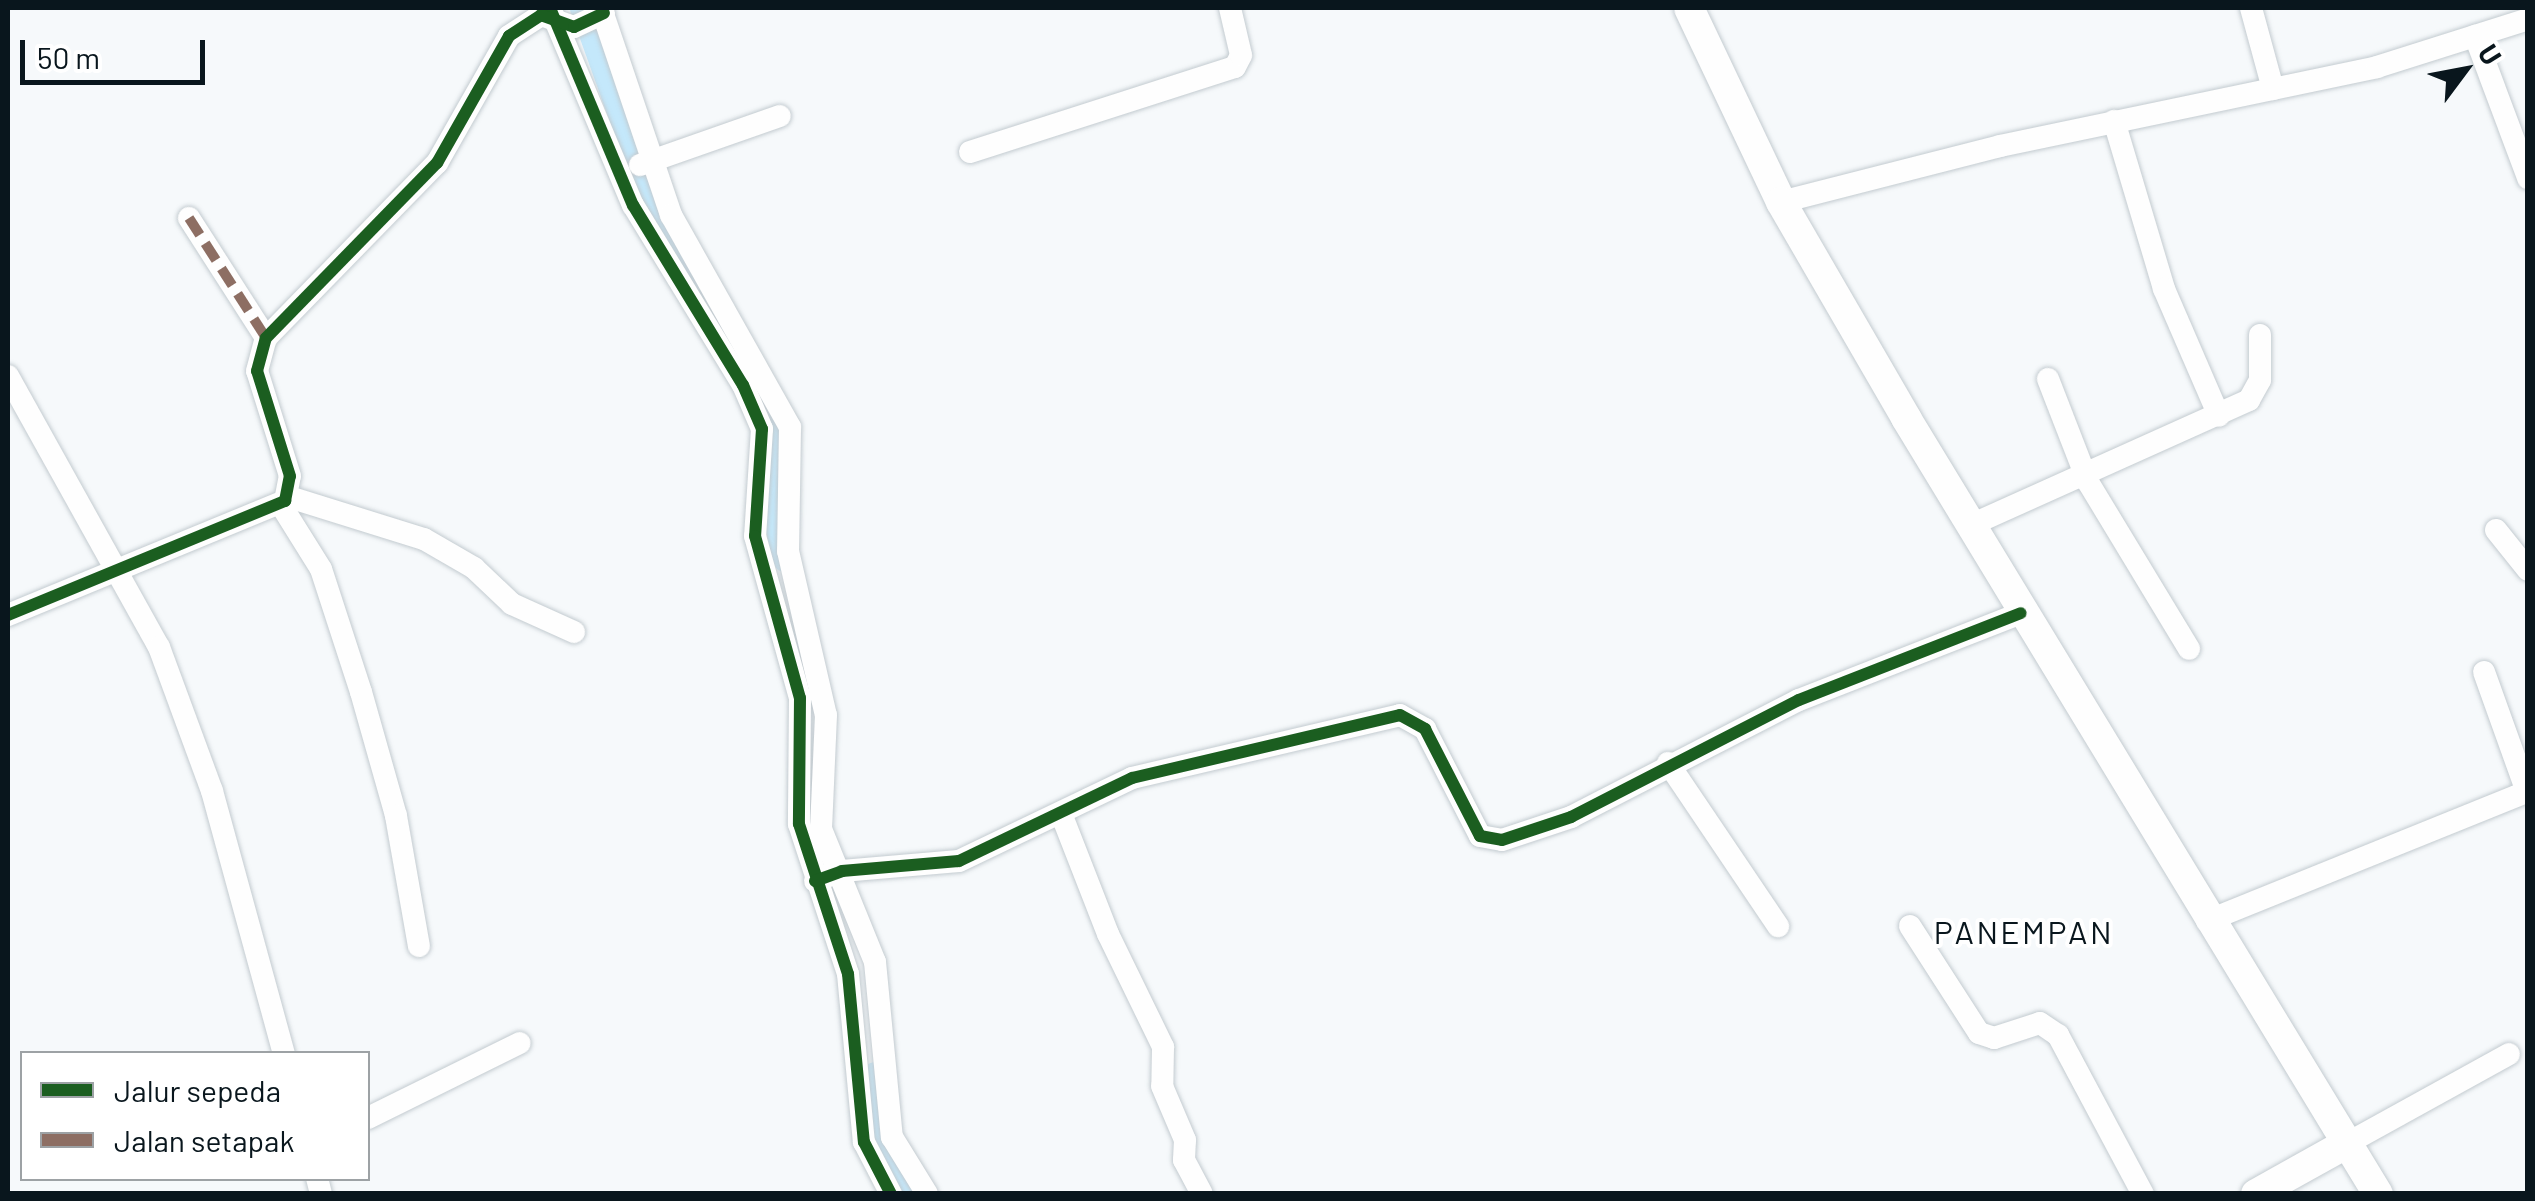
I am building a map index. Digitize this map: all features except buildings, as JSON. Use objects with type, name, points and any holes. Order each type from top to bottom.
[{"type":"main road","points":[[1689,8],[1781,202],[2021,613],[2378,1194]]},
{"type":"main road","points":[[2256,1194],[2346,1144]]},
{"type":"street","points":[[970,152],[1235,67],[1241,56],[1230,8]]},
{"type":"street","points":[[2251,8],[2273,89]]},
{"type":"street","points":[[579,15],[636,167],[777,428]]},
{"type":"street","points":[[579,15],[636,167],[692,262],[777,428],[771,504],[826,715],[822,829],[848,974],[864,1142],[891,1194]]},
{"type":"street","points":[[258,329],[437,163],[508,36],[533,18],[579,15]]},
{"type":"street","points":[[1781,202],[2114,120],[2377,67],[2528,19]]},
{"type":"street","points":[[2474,36],[2528,178]]},
{"type":"street","points":[[636,167],[780,116]]},
{"type":"street","points":[[2114,120],[2164,289],[2219,416]]},
{"type":"street","points":[[189,218],[258,329],[257,370],[290,476],[285,501],[321,568],[361,692],[396,816],[419,946]]},
{"type":"street","points":[[1971,525],[2084,471],[2219,416],[2256,392],[2260,335]]},
{"type":"street","points":[[8,376],[113,572],[159,647],[194,741],[283,1051]]},
{"type":"street","points":[[2048,378],[2084,471],[2145,586],[2189,650]]},
{"type":"street","points":[[8,615],[285,501],[424,539],[474,568],[512,604],[574,632]]},
{"type":"street","points":[[2496,530],[2526,562]]},
{"type":"street","points":[[828,876],[940,866],[1062,816],[1132,778],[1400,715],[1425,729],[1465,811],[1489,841],[1571,816],[1799,700],[2021,613]]},
{"type":"street","points":[[2207,921],[2527,791],[2484,672]]},
{"type":"street","points":[[1668,764],[1778,926]]},
{"type":"street","points":[[1062,816],[1108,934],[1162,1047],[1162,1086],[1185,1140],[1184,1160],[1202,1194]]},
{"type":"street","points":[[828,876],[877,972],[892,1137],[926,1194]]},
{"type":"street","points":[[1910,926],[1978,1033],[1994,1038],[2040,1023],[2058,1035],[2143,1194]]},
{"type":"street","points":[[370,1117],[520,1044]]},
{"type":"street","points":[[2346,1144],[2509,1054]]},
{"type":"waterway","points":[[582,8],[657,217],[707,300]]},
{"type":"waterway","points":[[764,395],[781,452],[772,505],[785,559]]},
{"type":"waterway","points":[[875,1074],[879,1131],[912,1194]]},
{"type":"marked path","points":[[189,218],[266,338]]},
{"type":"cycle path","points":[[550,8],[633,205],[743,385],[762,429],[755,536],[800,698],[799,824],[848,974],[864,1142],[891,1194]]},
{"type":"cycle path","points":[[8,615],[285,501],[290,476],[257,371],[266,338],[437,163],[509,36],[541,15],[574,27],[604,13]]},
{"type":"cycle path","points":[[815,881],[842,871],[959,861],[1132,778],[1400,715],[1425,729],[1480,836],[1502,840],[1571,817],[1799,700],[2021,613]]},
{"type":"district","name":"PANEMPAN","points":[[2024,931]]}]
